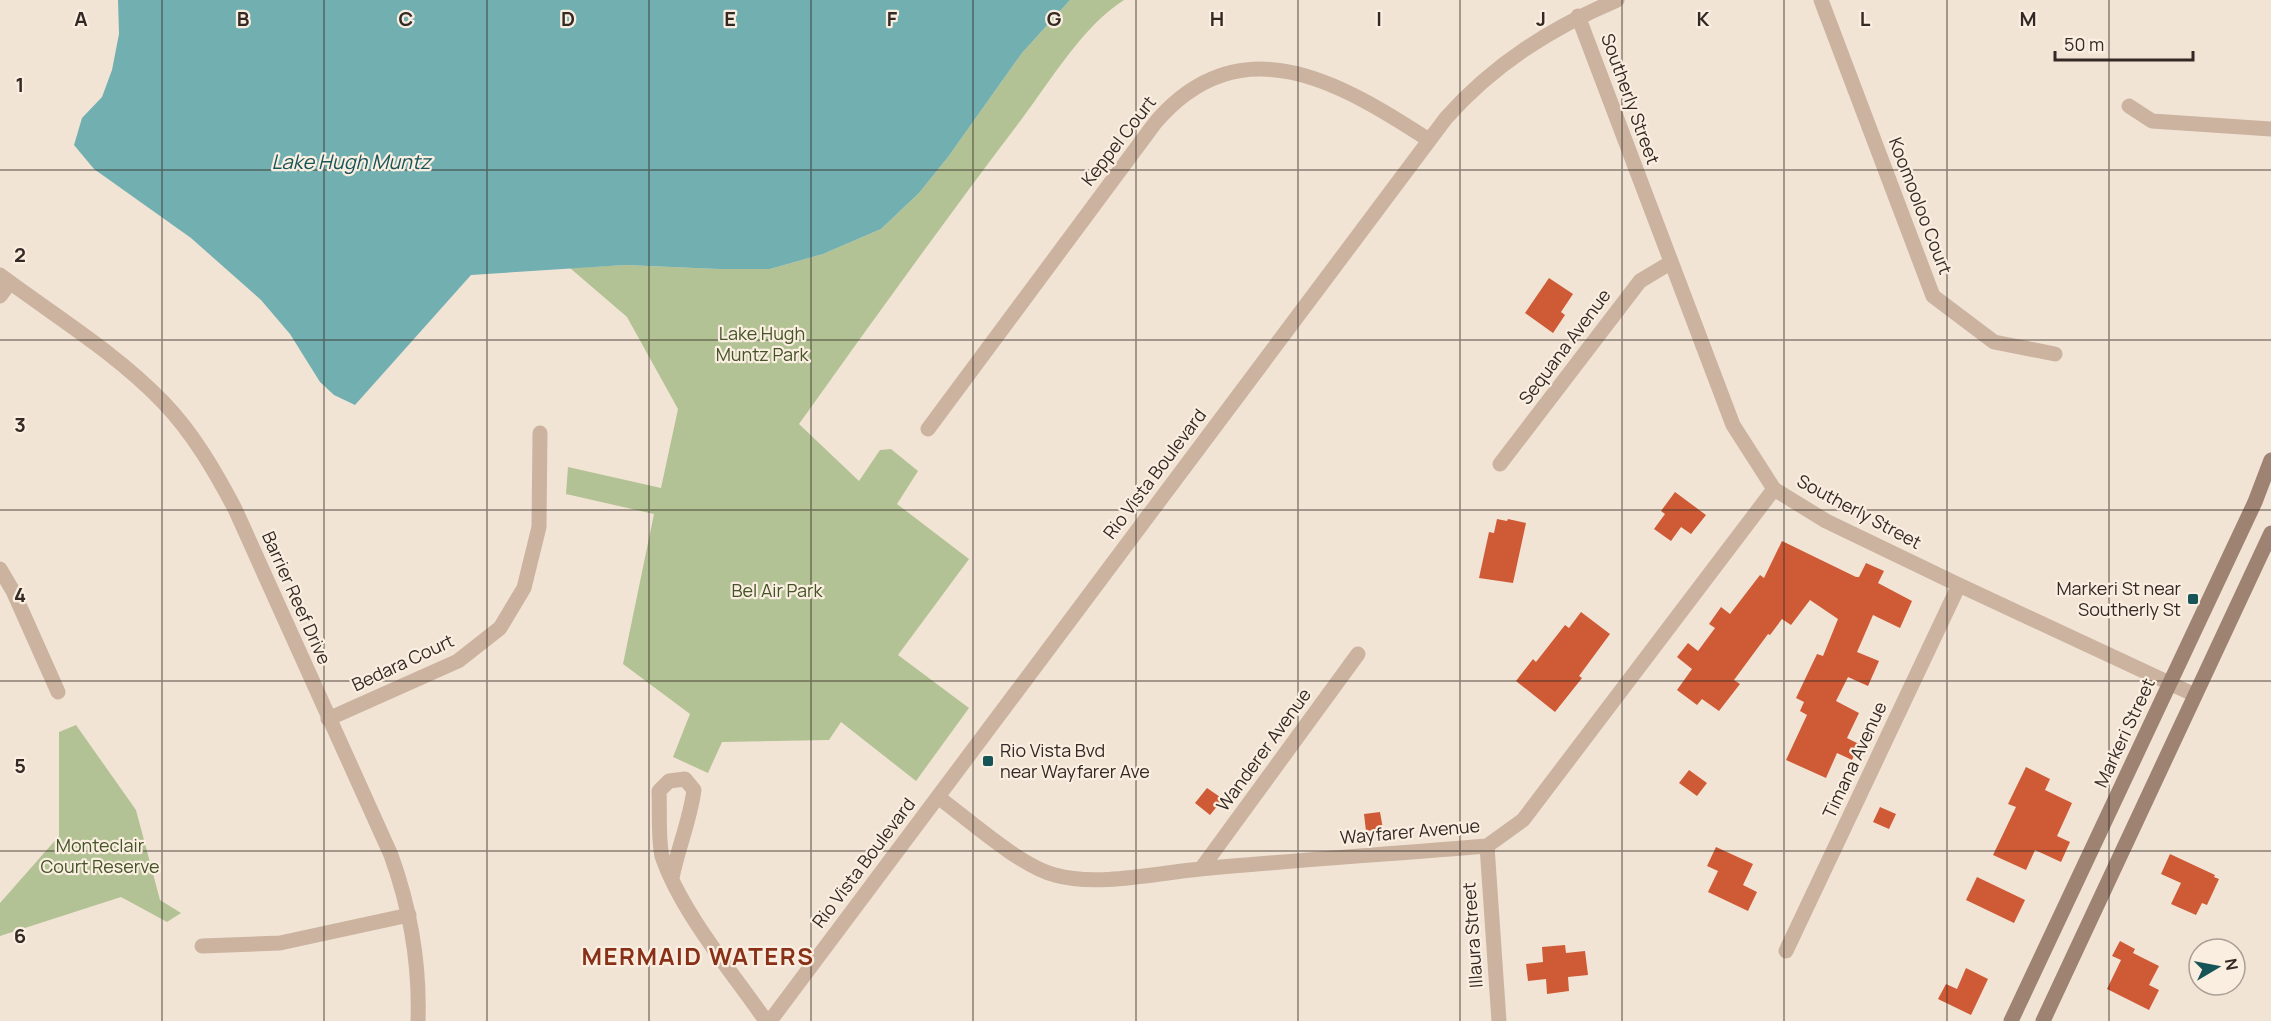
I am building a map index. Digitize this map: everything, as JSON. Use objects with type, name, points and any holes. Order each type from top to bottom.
[{"type":"main road","name":"Markeri Street","points":[[2011,1021],[2255,502],[2271,460]]},
{"type":"main road","points":[[2043,1021],[2271,533]]},
{"type":"street","name":"Rio Vista Boulevard","points":[[768,1021],[1429,140],[1470,91],[1515,54],[1578,16],[1617,0]]},
{"type":"street","name":"Koomooloo Court","points":[[1821,0],[1933,296],[1994,342],[2055,354]]},
{"type":"street","name":"Southerly Street","points":[[1578,16],[1733,425],[1774,489],[1826,520],[2195,695]]},
{"type":"street","name":"Keppel Court","points":[[928,429],[1155,123],[1188,91],[1205,81],[1229,72],[1250,69],[1271,68],[1293,71],[1321,81],[1356,98],[1429,140]]},
{"type":"street","points":[[2129,106],[2152,121],[2271,129]]},
{"type":"street","name":"Sequana Avenue","points":[[1500,464],[1640,281],[1670,263]]},
{"type":"street","points":[[0,296],[5,279]]},
{"type":"street","name":"Barrier Reef Drive","points":[[5,279],[129,371],[165,404],[186,429],[220,480],[391,855],[409,915],[419,990],[418,1021]]},
{"type":"street","name":"Bedara Court","points":[[328,719],[458,662],[500,628],[524,588],[539,527],[540,433]]},
{"type":"street","name":"Wayfarer Avenue","points":[[938,797],[1024,861],[1054,875],[1076,879],[1102,879],[1487,846],[1523,820],[1774,489]]},
{"type":"street","points":[[0,569],[13,591],[58,692]]},
{"type":"street","name":"Timana Avenue","points":[[1786,951],[1959,585]]},
{"type":"street","name":"Wanderer Avenue","points":[[1201,869],[1358,654]]},
{"type":"street","points":[[672,878],[694,790],[685,779],[669,781],[659,791],[662,854],[672,878],[685,905],[768,1021]]},
{"type":"street","name":"Illaura Street","points":[[1487,846],[1498,1021]]},
{"type":"street","points":[[202,946],[280,943],[409,915]]},
{"type":"green space","name":"Bel Air Park","points":[[1070,0],[1124,0],[1095,24],[1068,55],[799,424],[859,481],[880,450],[891,449],[918,471],[897,504],[969,559],[898,655],[969,708],[916,781],[841,722],[829,740],[722,742],[708,773],[673,757],[690,714],[623,664],[654,514],[566,494],[568,467],[661,488],[678,409],[627,317],[570,268],[625,265],[770,269],[823,254],[881,229],[919,193],[948,157],[1022,53]]},
{"type":"green space","name":"Monteclair Court Reserve","points":[[76,725],[136,810],[160,900],[181,913],[167,922],[121,897],[0,936],[0,903],[59,836],[59,732]]},
{"type":"water","name":"Lake Hugh Muntz","points":[[118,0],[1070,0],[1022,53],[948,157],[919,193],[881,229],[823,254],[770,269],[625,265],[471,275],[355,405],[334,395],[320,382],[290,334],[261,300],[191,238],[94,169],[74,145],[82,118],[102,97],[112,70],[119,34]]},
{"type":"building","points":[[1549,278],[1573,294],[1561,312],[1565,315],[1553,333],[1525,313]]},
{"type":"building","points":[[1675,492],[1706,515],[1691,534],[1681,527],[1671,541],[1654,529],[1665,514],[1661,511]]},
{"type":"building","points":[[1497,519],[1526,523],[1513,583],[1479,578],[1489,532],[1494,533]]},
{"type":"building","points":[[1782,541],[1856,577],[1859,577],[1866,563],[1884,571],[1878,583],[1912,601],[1900,628],[1873,615],[1857,652],[1879,661],[1868,686],[1848,677],[1836,701],[1859,713],[1847,738],[1859,744],[1852,760],[1837,753],[1826,778],[1786,760],[1807,715],[1800,711],[1804,702],[1796,698],[1817,654],[1823,656],[1838,619],[1810,600],[1791,625],[1782,619],[1770,635],[1768,634],[1734,680],[1740,684],[1719,711],[1702,699],[1697,705],[1677,690],[1692,669],[1677,657],[1688,643],[1698,651],[1715,628],[1709,624],[1721,607],[1730,614],[1760,575],[1764,578]]},
{"type":"building","points":[[1581,612],[1610,634],[1579,676],[1582,678],[1555,712],[1516,681],[1533,659],[1536,662],[1565,625],[1569,628]]},
{"type":"building","points":[[2026,767],[2050,779],[2045,790],[2072,803],[2057,836],[2070,842],[2061,862],[2035,850],[2026,870],[1993,855],[2016,807],[2008,804]]},
{"type":"building","points":[[1689,770],[1707,783],[1697,796],[1679,783]]},
{"type":"building","points":[[1207,788],[1223,799],[1210,815],[1195,803]]},
{"type":"building","points":[[1880,807],[1896,814],[1889,829],[1873,822]]},
{"type":"building","points":[[1380,812],[1383,829],[1366,831],[1364,814]]},
{"type":"building","points":[[1716,847],[1753,864],[1743,885],[1757,892],[1748,911],[1708,892],[1718,871],[1707,866]]},
{"type":"building","points":[[2170,854],[2219,879],[2207,905],[2202,903],[2196,915],[2171,904],[2181,883],[2161,874]]},
{"type":"building","points":[[1977,877],[2025,900],[2014,923],[1966,900]]},
{"type":"building","points":[[2120,941],[2135,949],[2133,953],[2159,966],[2149,985],[2159,990],[2149,1010],[2107,989],[2121,960],[2112,956]]},
{"type":"building","points":[[1565,945],[1566,953],[1585,951],[1588,975],[1568,977],[1569,991],[1547,994],[1546,979],[1528,981],[1526,964],[1543,962],[1542,947]]},
{"type":"building","points":[[1966,968],[1988,979],[1971,1015],[1938,999],[1946,984],[1957,989]]},
{"type":"place","name":"Markeri St near Southerly St","points":[[2193,599]]},
{"type":"place","name":"Rio Vista Bvd near Wayfarer Ave","points":[[988,761]]},
{"type":"district","name":"MERMAID WATERS","points":[[698,957]]},
{"type":"park label","name":"Lake Hugh Muntz Park","points":[[762,344]]}]
